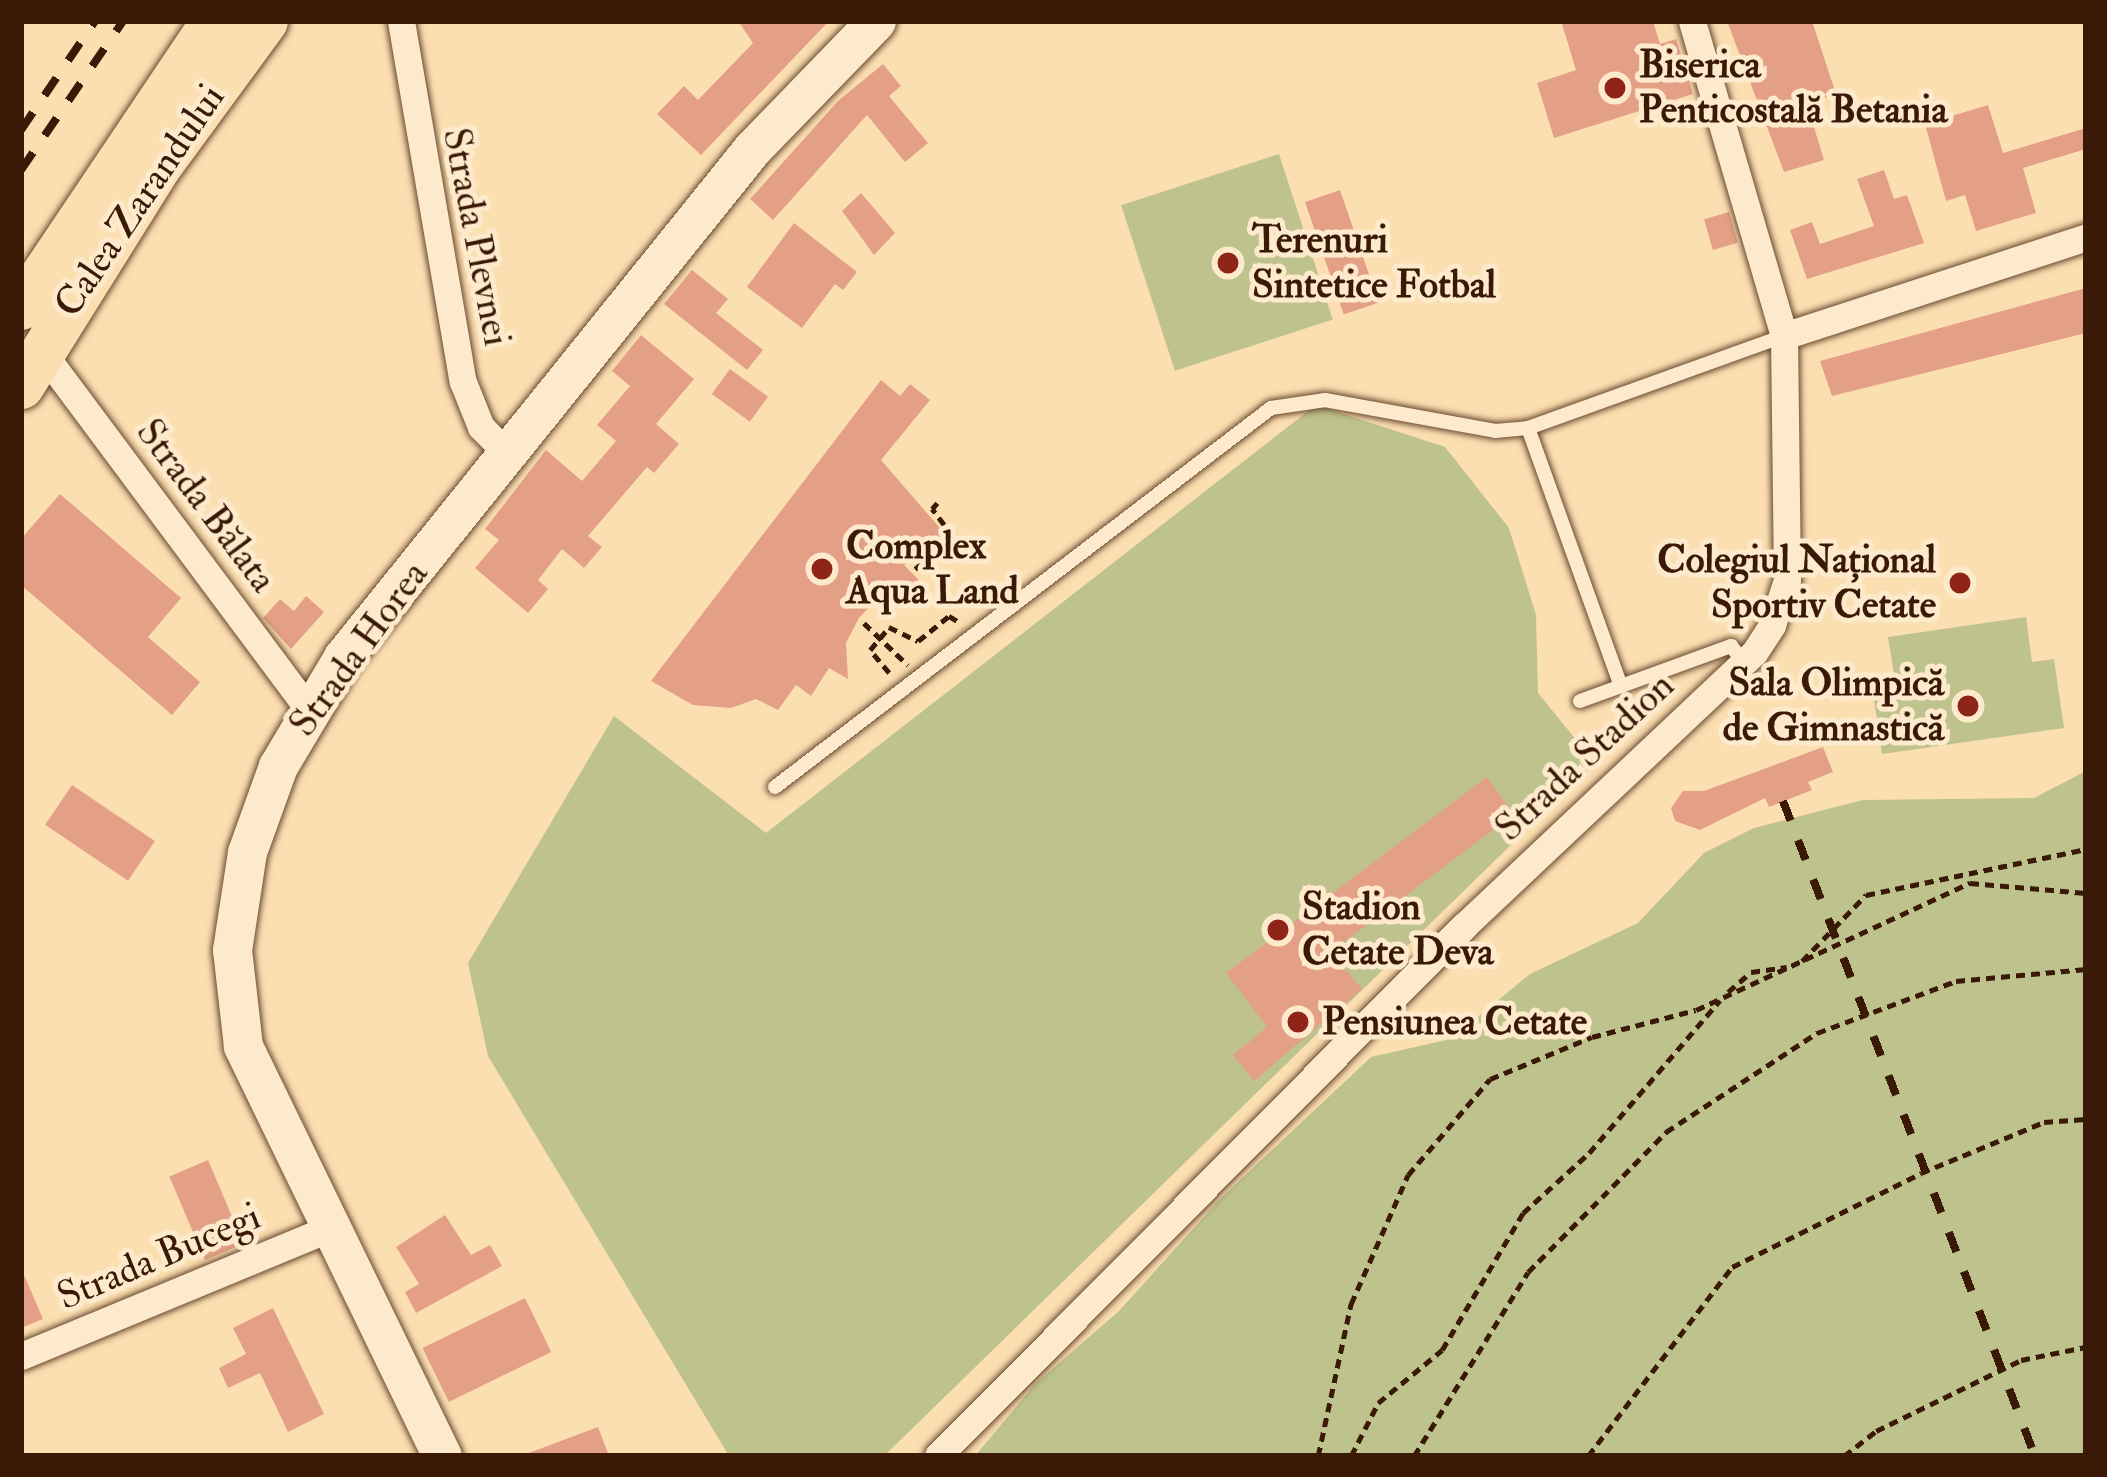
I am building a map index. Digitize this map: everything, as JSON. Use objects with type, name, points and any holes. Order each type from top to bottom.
[{"type":"main road","name":"Calea Zarandului","points":[[21,308],[213,21]]},
{"type":"main road","name":"Calea Zarandului","points":[[31,368],[265,21]]},
{"type":"main road","name":"Strada Horea","points":[[442,1456],[258,1087],[234,1003],[237,900],[247,852],[309,710],[752,149],[876,21]]},
{"type":"street","name":"Strada Plevnei","points":[[401,21],[464,382],[481,427],[508,454]]},
{"type":"street","name":"Strada Stadion","points":[[938,1456],[1464,926],[1744,662],[1772,626],[1787,580],[1784,336],[1691,21]]},
{"type":"street","points":[[1784,336],[2086,237]]},
{"type":"street","name":"Strada Bălata","points":[[31,368],[309,710]]},
{"type":"street","name":"Strada Bucegi","points":[[21,1357],[327,1229]]},
{"type":"lane","points":[[775,788],[1271,408],[1325,400],[1492,439],[1784,336]]},
{"type":"lane","points":[[1528,428],[1621,686]]},
{"type":"lane","points":[[1580,701],[1731,646],[1744,662]]},
{"type":"path","points":[[915,569],[953,537],[932,508],[937,503]]},
{"type":"path","points":[[860,722],[854,701],[890,672],[870,650],[889,627],[918,641],[949,616],[974,632]]},
{"type":"path","points":[[864,623],[917,677]]},
{"type":"path","points":[[1351,1456],[1378,1403],[1442,1350],[1523,1213],[1589,1153],[1722,998],[1750,972],[1798,966],[1866,896],[2086,849]]},
{"type":"path","points":[[1318,1456],[1351,1304],[1408,1175],[1490,1079],[1722,998],[1970,883],[2086,892]]},
{"type":"path","points":[[1414,1456],[1528,1272],[1666,1132],[1817,1033],[1956,981],[2086,969]]},
{"type":"path","points":[[1588,1456],[1732,1267],[1921,1173],[2044,1122],[2086,1119]]},
{"type":"path","points":[[1844,1456],[1876,1431],[2021,1360],[2086,1348]]},
{"type":"green space","name":"Terenuri Sintetice Fotbal","points":[[1279,154],[1333,319],[1175,371],[1121,205]]},
{"type":"green space","points":[[1316,405],[1445,447],[1509,528],[1536,615],[1538,693],[1595,763],[884,1456],[729,1456],[488,1056],[468,963],[614,716],[766,833]]},
{"type":"green space","name":"Sala Olimpică de Gimnastică","points":[[2026,617],[2032,662],[2054,659],[2064,728],[1882,754],[1872,685],[1895,681],[1888,637]]},
{"type":"green space","points":[[2086,771],[2086,1456],[975,1456],[1035,1384],[1119,1311],[1221,1198],[1371,1057],[1451,1039],[1530,974],[1638,923],[1704,853],[1754,828],[1863,800],[2034,798]]},
{"type":"building","points":[[738,21],[829,21],[701,155],[657,114],[684,86],[698,100],[753,43]]},
{"type":"building","name":"Biserica Penticostală Betania","points":[[1561,21],[1653,21],[1660,44],[1676,39],[1693,94],[1554,138],[1537,83],[1576,70]]},
{"type":"building","points":[[1727,21],[1812,21],[1836,94],[1807,104],[1824,160],[1784,172]]},
{"type":"building","points":[[883,64],[901,86],[889,96],[928,143],[905,162],[867,115],[773,220],[750,199],[838,101]]},
{"type":"building","points":[[1988,105],[2003,153],[2086,128],[2086,149],[2023,168],[2036,213],[1976,231],[1965,195],[1946,201],[1925,124]]},
{"type":"building","points":[[1884,170],[1894,199],[1907,195],[1924,243],[1807,279],[1790,230],[1812,222],[1820,244],[1874,226],[1857,179]]},
{"type":"building","points":[[1340,190],[1379,303],[1344,315],[1305,202]]},
{"type":"building","points":[[861,193],[895,233],[874,255],[842,211]]},
{"type":"building","points":[[1729,212],[1738,243],[1713,250],[1704,219]]},
{"type":"building","points":[[794,223],[857,272],[843,290],[835,284],[802,328],[747,287]]},
{"type":"building","points":[[692,270],[728,299],[716,313],[763,350],[747,370],[664,304]]},
{"type":"building","points":[[2086,288],[2086,333],[1832,396],[1820,361]]},
{"type":"building","points":[[641,335],[694,379],[656,424],[679,444],[654,473],[647,467],[588,536],[602,547],[584,568],[562,549],[538,580],[548,589],[528,613],[475,568],[499,540],[485,529],[546,450],[582,481],[616,441],[597,425],[630,386],[612,371]]},
{"type":"building","points":[[730,369],[768,397],[750,422],[712,394]]},
{"type":"building","name":"Complex Aqua Land","points":[[881,380],[900,396],[910,384],[930,400],[881,460],[945,534],[904,565],[919,580],[877,599],[859,618],[846,643],[848,679],[829,668],[811,696],[796,685],[778,710],[756,699],[731,708],[693,705],[651,681]]},
{"type":"building","points":[[60,494],[181,598],[148,637],[200,682],[172,715],[21,585],[21,539]]},
{"type":"building","points":[[306,596],[324,612],[291,649],[263,618],[280,599],[294,611]]},
{"type":"building","points":[[1823,747],[1833,772],[1808,782],[1812,790],[1769,807],[1765,798],[1700,830],[1675,821],[1671,808],[1683,791],[1704,791]]},
{"type":"building","points":[[1487,777],[1514,814],[1331,952],[1362,989],[1254,1081],[1233,1055],[1267,1027],[1226,973]]},
{"type":"building","points":[[72,785],[155,841],[128,881],[45,825]]},
{"type":"building","points":[[208,1160],[244,1244],[205,1260],[169,1176]]},
{"type":"building","points":[[445,1215],[471,1255],[490,1245],[502,1266],[416,1313],[405,1292],[419,1284],[396,1247]]},
{"type":"building","points":[[21,1268],[43,1319],[21,1328]]},
{"type":"building","points":[[525,1298],[551,1352],[449,1402],[423,1348]]},
{"type":"building","points":[[273,1308],[324,1414],[288,1432],[260,1373],[228,1388],[219,1368],[246,1354],[233,1328]]},
{"type":"building","points":[[598,1427],[609,1456],[526,1456],[526,1454]]},
{"type":"railway","points":[[21,130],[95,21]]},
{"type":"railway","points":[[21,170],[123,21]]},
{"type":"railway","points":[[1783,801],[2035,1456]]},
{"type":"place","name":"Biserica Penticostală Betania","points":[[1615,88]]},
{"type":"place","name":"Terenuri Sintetice Fotbal","points":[[1228,263]]},
{"type":"place","name":"Complex Aqua Land","points":[[822,569]]},
{"type":"place","name":"Colegiul Național Sportiv Cetate","points":[[1960,583]]},
{"type":"place","name":"Sala Olimpică de Gimnastică","points":[[1968,706]]},
{"type":"place","name":"Stadion Cetate Deva","points":[[1278,930]]},
{"type":"place","name":"Pensiunea Cetate","points":[[1298,1022]]}]
